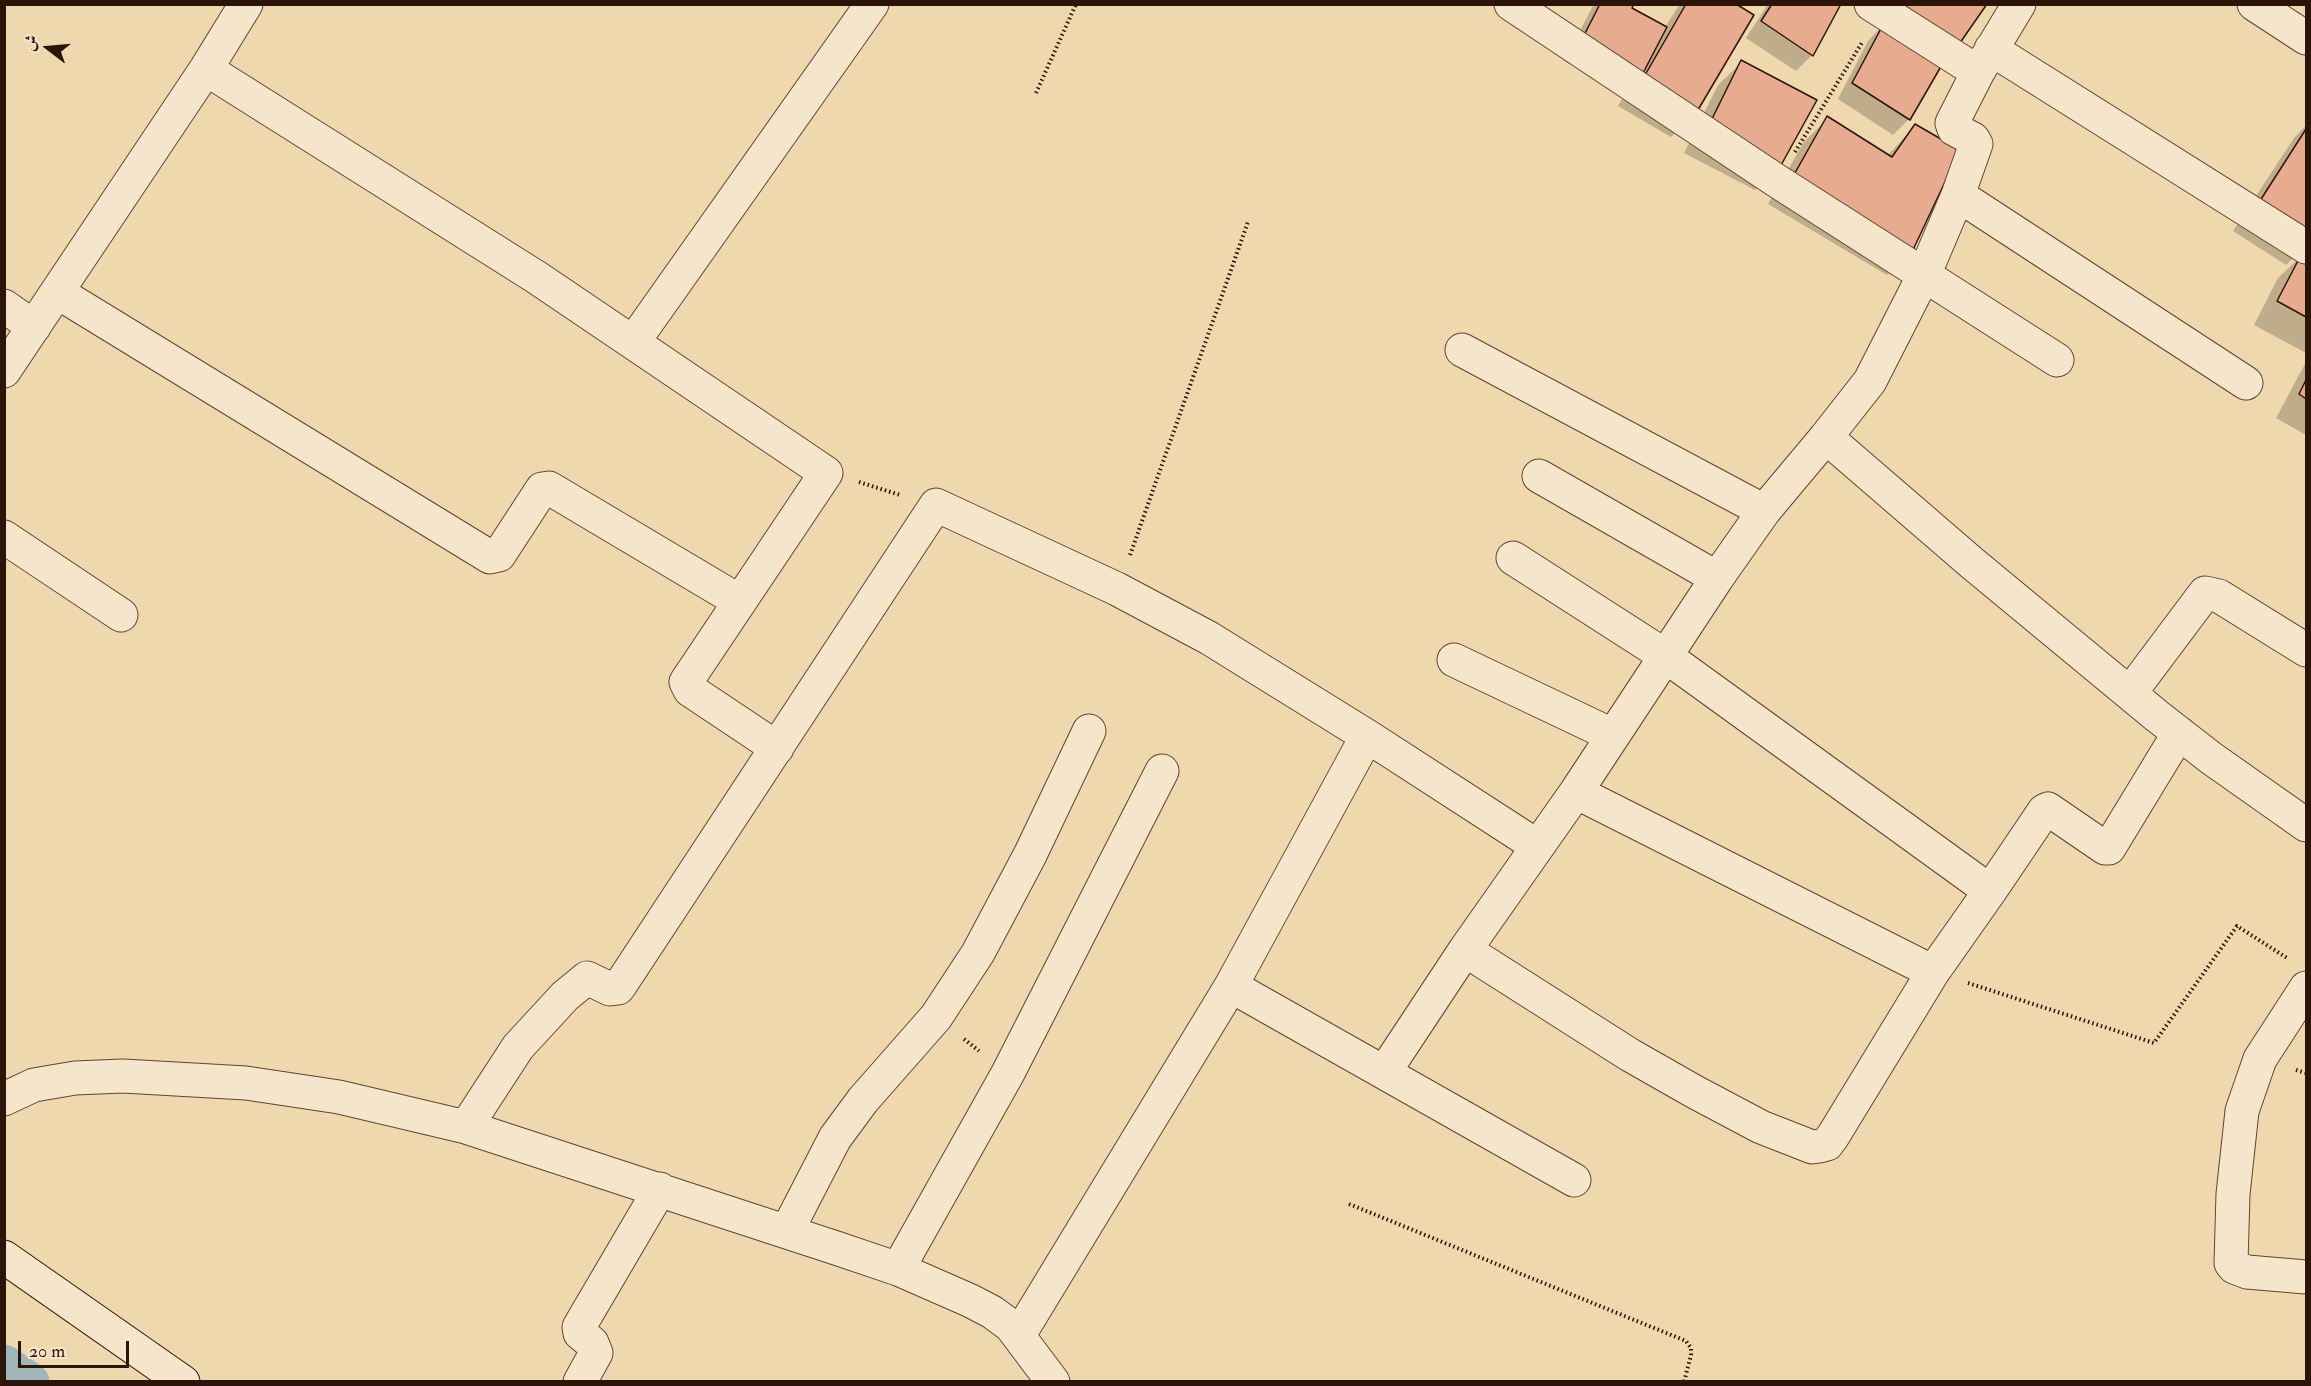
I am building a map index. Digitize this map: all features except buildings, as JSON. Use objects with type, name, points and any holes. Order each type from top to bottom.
[{"type":"street","points":[[4,372],[206,69],[246,4]]},
{"type":"street","points":[[634,341],[872,4]]},
{"type":"street","points":[[1511,4],[1778,181],[2057,360]]},
{"type":"street","points":[[1384,1071],[1465,950],[1576,792],[1664,655],[1764,511],[1870,381],[1924,275],[1958,195],[1976,144],[1973,139],[1954,129],[1952,123],[1984,61],[2019,4]]},
{"type":"street","points":[[2254,4],[2307,38]]},
{"type":"street","points":[[1876,8],[1984,61],[2307,247]]},
{"type":"street","points":[[206,69],[634,341],[826,473],[687,677],[687,685],[777,748]]},
{"type":"street","points":[[1958,195],[2246,383]]},
{"type":"street","points":[[57,292],[490,557],[499,555],[542,489],[549,488],[739,601]]},
{"type":"street","points":[[4,306],[34,327]]},
{"type":"street","points":[[1462,350],[1764,511]]},
{"type":"street","points":[[1826,436],[1972,563],[2179,733],[2307,825]]},
{"type":"street","points":[[1539,476],[1717,578]]},
{"type":"street","points":[[466,1127],[518,1047],[565,996],[587,978],[610,989],[618,988],[936,505],[1118,590],[1209,638],[1367,736],[1537,846]]},
{"type":"street","points":[[4,537],[122,615]]},
{"type":"street","points":[[1513,558],[1664,655],[1990,891]]},
{"type":"street","points":[[2130,693],[2205,593],[2219,596],[2307,650]]},
{"type":"street","points":[[1454,660],[1612,735]]},
{"type":"street","points":[[787,1231],[839,1131],[863,1100],[936,1017],[978,952],[1030,855],[1089,731]]},
{"type":"street","points":[[1465,950],[1630,1055],[1695,1092],[1761,1127],[1812,1147],[1827,1144],[1933,972],[2044,811],[2048,809],[2105,848],[2109,848],[2179,733]]},
{"type":"street","points":[[1019,1335],[1231,986],[1367,736]]},
{"type":"street","points":[[898,1269],[1008,1073],[1162,771]]},
{"type":"street","points":[[1576,792],[1933,972]]},
{"type":"street","points":[[2302,976],[2260,1059],[2242,1111],[2235,1175],[2231,1263],[2234,1267],[2247,1272],[2307,1277]]},
{"type":"street","points":[[1231,986],[1574,1180]]},
{"type":"street","points":[[4,1099],[34,1085],[75,1078],[123,1076],[246,1083],[339,1096],[466,1127],[898,1269],[992,1312],[1019,1335],[1053,1382]]},
{"type":"street","points":[[580,1382],[596,1353],[592,1343],[580,1333],[579,1327],[660,1189]]},
{"type":"street","points":[[4,1257],[183,1382]]},
{"type":"path","points":[[1036,93],[1076,4]]},
{"type":"path","points":[[1778,181],[1876,8]]},
{"type":"path","points":[[1118,590],[1248,222]]},
{"type":"path","points":[[826,473],[936,505]]},
{"type":"path","points":[[1933,972],[2154,1042],[2237,926],[2302,976]]},
{"type":"path","points":[[936,1017],[1008,1073]]},
{"type":"path","points":[[1349,1204],[1686,1341],[1691,1348],[1691,1355],[1684,1382]]},
{"type":"waterway","points":[[4,1364],[30,1382]]}]
